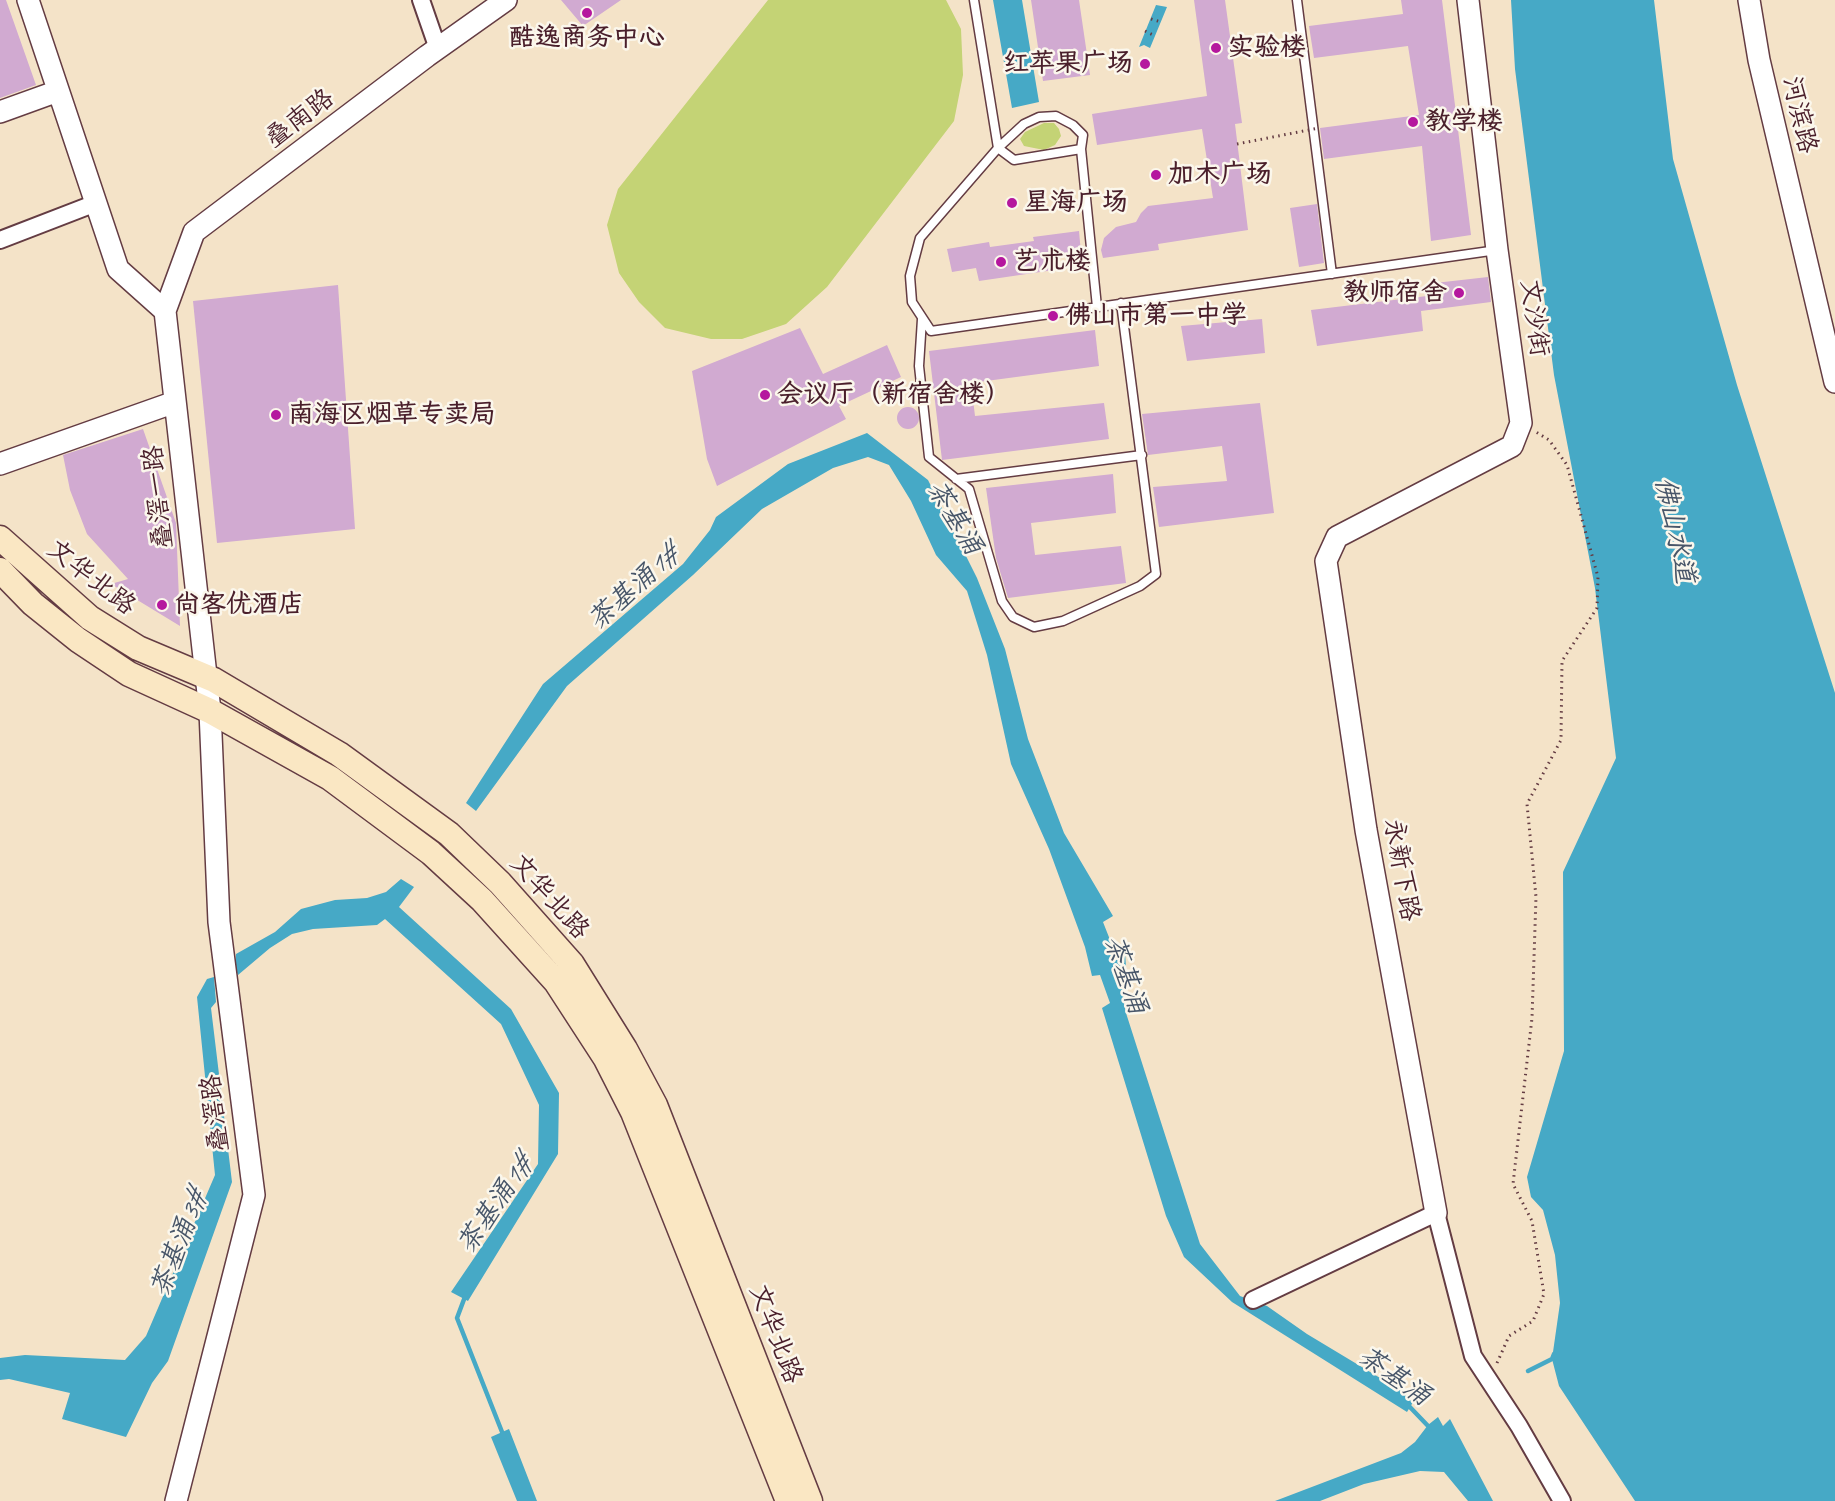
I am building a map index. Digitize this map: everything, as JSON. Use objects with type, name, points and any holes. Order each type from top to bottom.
[{"type":"main road","name":"文华北路","points":[[0,538],[90,618],[138,648],[206,677],[339,754],[448,834],[500,883],[572,964],[625,1049],[655,1105],[810,1501]]},
{"type":"main road","name":"文华北路","points":[[0,570],[33,604],[78,640],[129,674],[210,711],[330,778],[431,853],[482,900],[556,982],[606,1059],[633,1112],[788,1501]]},
{"type":"street","points":[[28,0],[118,269],[165,311]]},
{"type":"street","points":[[420,0],[438,49]]},
{"type":"street","name":"叠南路","points":[[165,311],[194,232],[506,0]]},
{"type":"street","name":"文沙街","points":[[1468,0],[1497,249],[1521,423]]},
{"type":"street","name":"河滨路","points":[[1749,0],[1758,60],[1835,382]]},
{"type":"street","points":[[0,111],[58,91]]},
{"type":"street","points":[[0,240],[96,203]]},
{"type":"street","name":"叠滘一路","points":[[165,311],[210,711]]},
{"type":"street","points":[[0,464],[175,402]]},
{"type":"street","name":"永新下路","points":[[1436,1213],[1364,818],[1326,561],[1338,537],[1512,446],[1521,423]]},
{"type":"street","name":"叠滘路","points":[[176,1501],[254,1195],[219,922],[210,711]]},
{"type":"street","points":[[1253,1300],[1436,1213],[1473,1356],[1562,1501]]},
{"type":"lane","points":[[974,0],[998,148],[1014,160],[1081,149]]},
{"type":"lane","points":[[1297,0],[1332,274]]},
{"type":"lane","points":[[1097,307],[1081,149],[1083,135],[1073,125],[1056,116],[1039,117],[1024,124],[998,148],[920,238],[910,276],[912,302],[931,331],[1332,274],[1497,249]]},
{"type":"lane","points":[[922,319],[919,366],[928,457],[969,489],[1002,601],[1013,618],[1034,627],[1063,621],[1140,586],[1156,574],[1121,303]]},
{"type":"lane","points":[[956,479],[1142,455]]},
{"type":"path","points":[[1151,19],[1161,22]]},
{"type":"path","points":[[1145,31],[1155,36]]},
{"type":"path","points":[[1237,144],[1319,129]]},
{"type":"path","points":[[1489,1382],[1509,1336],[1533,1321],[1544,1294],[1532,1221],[1513,1184],[1532,1018],[1536,908],[1527,804],[1561,740],[1562,661],[1597,608],[1598,588],[1598,577],[1568,465],[1549,440],[1521,423]]},
{"type":"green space","points":[[768,0],[946,0],[961,29],[963,75],[954,121],[827,287],[786,324],[742,339],[711,339],[665,328],[639,302],[619,273],[607,225],[618,189]]},
{"type":"green space","points":[[1044,123],[1054,123],[1059,129],[1061,136],[1055,145],[1044,150],[1024,146],[1020,139],[1025,132]]},
{"type":"water","points":[[993,0],[1022,0],[1039,102],[1012,108]]},
{"type":"water","name":"佛山水道","points":[[1511,0],[1654,0],[1673,159],[1737,385],[1835,693],[1835,1501],[1635,1501],[1559,1386],[1552,1359],[1560,1303],[1555,1255],[1543,1210],[1531,1197],[1527,1177],[1564,1051],[1563,872],[1616,758],[1595,588],[1554,375],[1515,69]]},
{"type":"water","points":[[1156,5],[1167,7],[1150,48],[1144,45],[1139,47]]},
{"type":"water","points":[[867,433],[928,480],[977,578],[1005,649],[1028,739],[1064,833],[1113,916],[1103,922],[1116,955],[1125,952],[1127,982],[1123,998],[1126,1013],[1200,1244],[1240,1296],[1267,1306],[1307,1334],[1415,1399],[1407,1412],[1232,1302],[1184,1257],[1166,1216],[1102,1008],[1110,1003],[1100,975],[1092,976],[1085,947],[1049,849],[1011,764],[987,655],[967,591],[936,555],[911,501],[889,465],[868,457],[833,468],[762,509],[693,575],[567,686],[476,811],[466,803],[543,684],[683,564],[710,530],[716,517],[788,464]]},
{"type":"water","points":[[401,879],[414,887],[399,907],[511,1009],[559,1093],[558,1154],[468,1301],[451,1292],[538,1164],[539,1105],[501,1024],[385,919],[377,925],[313,929],[292,934],[270,948],[238,975],[235,968],[236,954],[275,932],[301,909],[335,900],[367,898],[386,892]]},
{"type":"water","points":[[214,977],[216,1002],[211,1008],[232,1182],[168,1361],[152,1383],[126,1437],[62,1419],[70,1393],[9,1379],[0,1380],[0,1358],[25,1355],[125,1360],[146,1336],[215,1175],[197,997],[207,979]]},
{"type":"water","points":[[1438,1417],[1443,1426],[1450,1419],[1493,1501],[1468,1501],[1444,1472],[1420,1471],[1364,1484],[1320,1501],[1275,1501],[1401,1453],[1415,1442],[1428,1425]]},
{"type":"water","points":[[509,1429],[537,1501],[517,1501],[491,1437]]},
{"type":"building","points":[[0,0],[6,0],[36,85],[0,98]]},
{"type":"building","name":"酷逸商务中心","points":[[561,0],[621,0],[583,26]]},
{"type":"building","points":[[1031,0],[1079,0],[1090,75],[1043,81]]},
{"type":"building","points":[[1194,0],[1225,0],[1242,123],[1235,124],[1248,230],[1158,244],[1159,250],[1103,258],[1101,250],[1104,238],[1116,227],[1136,222],[1148,206],[1213,198],[1202,129],[1097,145],[1092,114],[1207,96]]},
{"type":"building","name":"教学楼","points":[[1401,0],[1442,0],[1471,235],[1431,241],[1422,146],[1324,159],[1320,128],[1419,115],[1408,46],[1314,58],[1309,26],[1403,14]]},
{"type":"building","points":[[1317,204],[1324,263],[1299,267],[1290,208]]},
{"type":"building","name":"艺术楼","points":[[1079,231],[1081,253],[1052,256],[1054,270],[979,281],[976,268],[952,272],[947,249],[989,242],[990,247],[1034,241],[1033,237]]},
{"type":"building","points":[[1488,277],[1491,302],[1421,311],[1423,331],[1317,346],[1311,310],[1427,296],[1426,284]]},
{"type":"building","name":"南海区烟草专卖局","points":[[338,285],[355,529],[217,543],[193,301]]},
{"type":"building","points":[[1262,319],[1265,353],[1187,361],[1181,326]]},
{"type":"building","name":"会议厅（新宿舍楼）","points":[[800,328],[823,374],[887,345],[901,377],[839,406],[846,419],[717,486],[707,459],[692,371]]},
{"type":"building","points":[[1095,330],[1099,366],[971,383],[975,416],[1104,403],[1109,439],[942,460],[929,351]]},
{"type":"building","points":[[1260,403],[1274,513],[1159,527],[1153,487],[1227,481],[1222,446],[1148,455],[1142,414]]},
{"type":"building","points":[[908,407],[916,410],[919,418],[916,426],[908,429],[900,426],[897,418],[900,410]]},
{"type":"building","points":[[143,429],[176,523],[180,626],[111,584],[128,579],[87,534],[70,490],[63,455]]},
{"type":"building","points":[[1113,474],[1116,513],[1031,523],[1035,555],[1121,546],[1126,583],[1008,598],[996,558],[986,488]]},
{"type":"waterway","name":"茶基涌1#","points":[[466,1294],[457,1318],[504,1437]]},
{"type":"waterway","points":[[1528,1371],[1552,1359],[1554,1354]]},
{"type":"waterway","name":"茶基涌","points":[[1407,1404],[1430,1428]]},
{"type":"place","name":"酷逸商务中心","points":[[587,13]]},
{"type":"place","name":"实验楼","points":[[1216,48]]},
{"type":"place","name":"红苹果广场","points":[[1145,64]]},
{"type":"place","name":"教学楼","points":[[1413,122]]},
{"type":"place","name":"加木广场","points":[[1156,175]]},
{"type":"place","name":"星海广场","points":[[1012,203]]},
{"type":"place","name":"艺术楼","points":[[1001,262]]},
{"type":"place","name":"教师宿舍","points":[[1459,293]]},
{"type":"place","name":"佛山市第一中学","points":[[1053,316]]},
{"type":"place","name":"会议厅（新宿舍楼）","points":[[765,395]]},
{"type":"place","name":"南海区烟草专卖局","points":[[276,415]]},
{"type":"place","name":"尚客优酒店","points":[[162,605]]},
{"type":"water label","name":"茶基涌3#","points":[[179,1245]]}]
